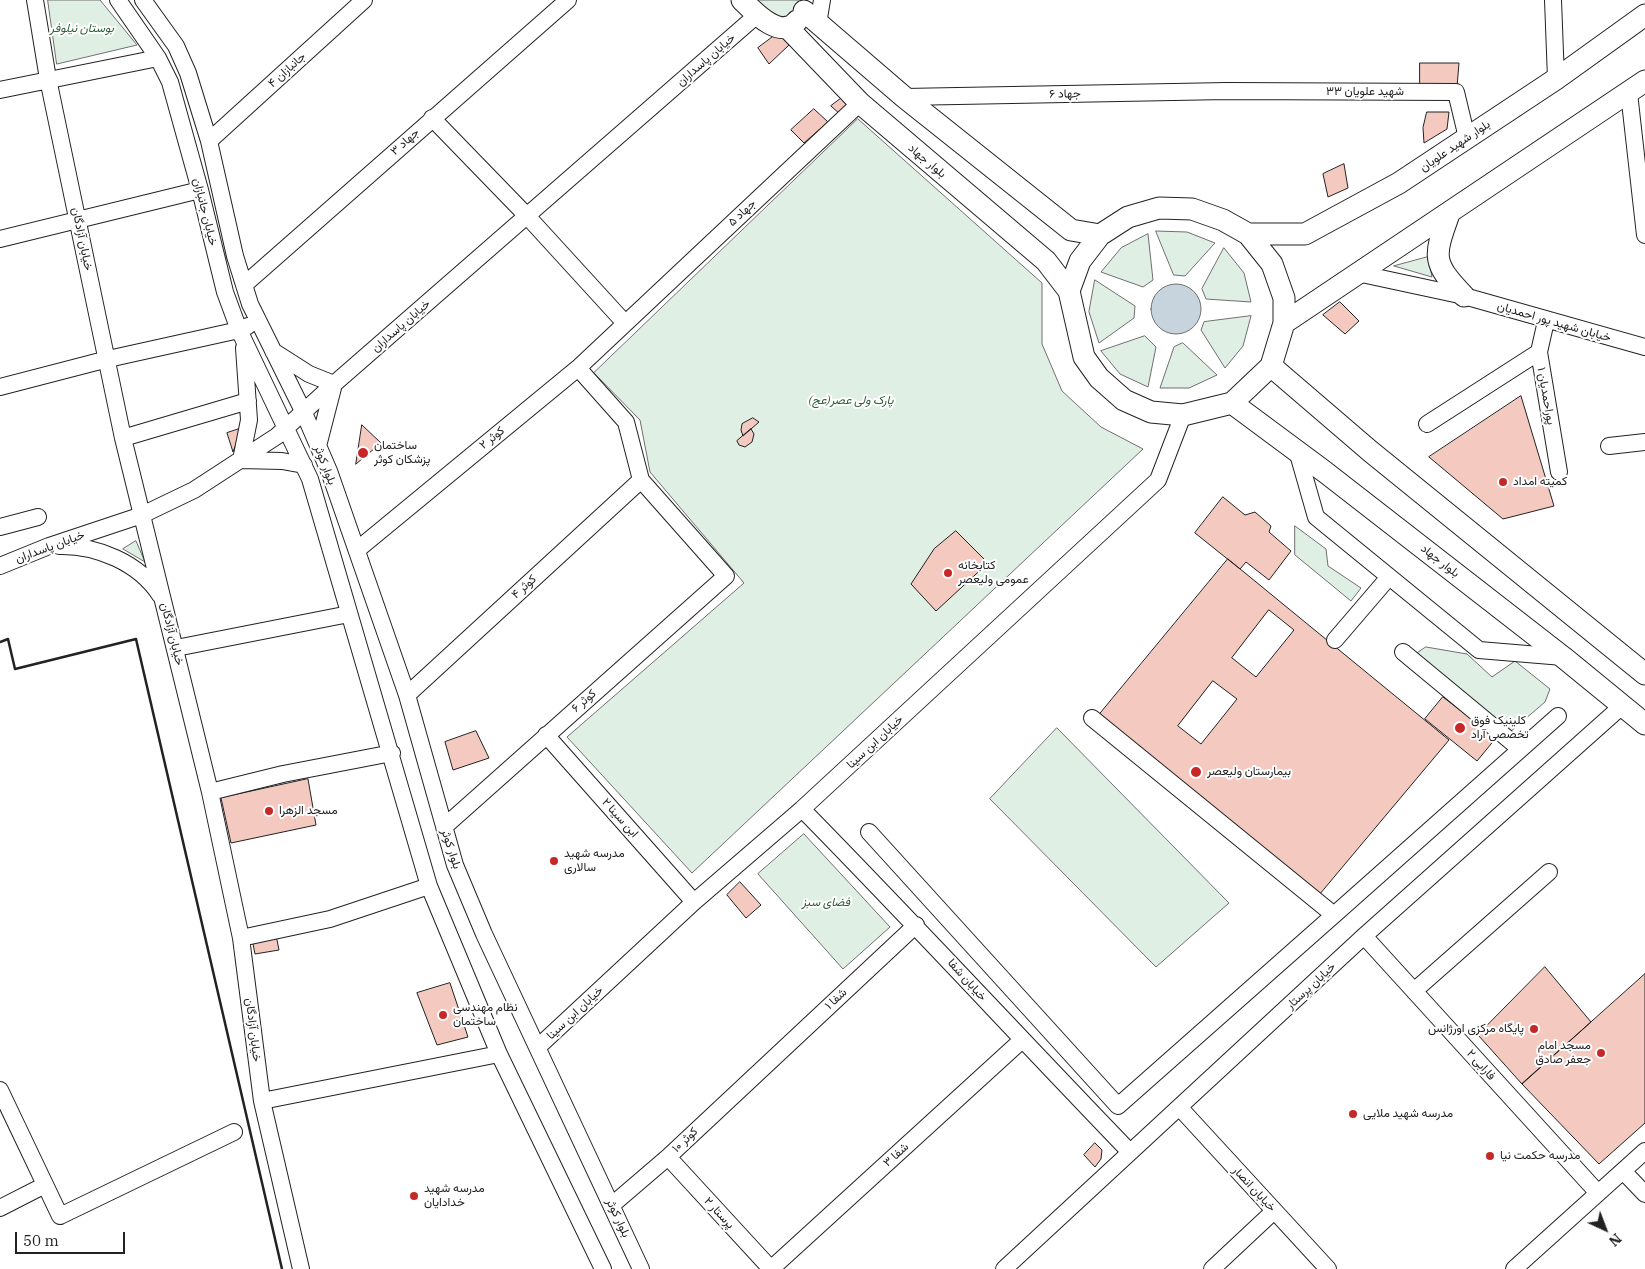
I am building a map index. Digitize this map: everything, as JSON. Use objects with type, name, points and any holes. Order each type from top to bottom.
[{"type":"main road","points":[[742,0],[757,15],[777,27],[787,27],[795,24],[812,9],[904,97],[1071,230],[1100,235]]},
{"type":"main road","name":"بلوار شهید علویان","points":[[1248,234],[1305,234],[1399,183],[1556,79],[1645,15]]},
{"type":"main road","name":"بلوار جهاد","points":[[787,27],[860,103],[1046,261],[1069,291]]},
{"type":"main road","points":[[1284,323],[1637,87]]},
{"type":"main road","points":[[1159,208],[1192,209],[1222,220],[1248,234],[1272,264],[1284,298],[1284,323],[1271,366],[1232,403],[1183,415],[1151,412],[1124,400],[1099,378],[1084,357],[1069,291],[1080,260],[1100,235],[1128,216],[1159,208]]},
{"type":"main road","points":[[1449,214],[1438,247],[1439,267],[1446,278],[1464,296]]},
{"type":"main road","points":[[1271,366],[1370,451],[1645,674]]},
{"type":"main road","name":"بلوار جهاد","points":[[1232,403],[1563,657],[1645,724]]},
{"type":"street","name":"خیابان آزادگان","points":[[35,0],[48,79],[124,438],[210,792],[241,938],[262,1101],[301,1269]]},
{"type":"street","name":"خیابان جانبازان","points":[[118,0],[158,58],[177,104],[225,292],[241,336],[287,427]]},
{"type":"street","name":"خیابان جانبازان","points":[[143,0],[176,46],[188,73],[209,140],[222,202],[244,285],[257,322],[304,413]]},
{"type":"street","name":"جانبازان ۴","points":[[209,140],[364,0]]},
{"type":"street","name":"جهاد ۳","points":[[244,285],[568,0]]},
{"type":"street","points":[[1553,0],[1556,79]]},
{"type":"street","name":"خیابان پاسداران","points":[[0,566],[49,546],[142,515],[194,490],[241,460],[287,427],[757,15]]},
{"type":"street","points":[[0,90],[158,58]]},
{"type":"street","points":[[1637,87],[1645,235]]},
{"type":"street","name":"جهاد ۶","points":[[904,97],[1227,91]]},
{"type":"street","name":"شهید علویان ۳۳","points":[[1227,91],[1456,92],[1467,138]]},
{"type":"street","name":"جهاد ۵","points":[[624,322],[860,103]]},
{"type":"street","points":[[432,118],[528,217],[624,322]]},
{"type":"street","points":[[0,239],[200,190]]},
{"type":"street","name":"خیابان شهید پور احمدیان","points":[[1357,273],[1464,296],[1546,321],[1645,347]]},
{"type":"street","name":"پوراحمدیان ۱","points":[[1546,321],[1539,352],[1559,472]]},
{"type":"street","points":[[0,387],[108,359],[241,336],[257,322]]},
{"type":"street","name":"کوثر ۲","points":[[357,550],[578,368],[624,322]]},
{"type":"street","points":[[241,336],[248,400],[248,420],[241,460],[282,461],[307,472],[329,471]]},
{"type":"street","points":[[272,351],[309,374],[334,384],[318,446]]},
{"type":"street","points":[[1427,424],[1539,352]]},
{"type":"street","points":[[578,368],[626,422],[641,480]]},
{"type":"street","points":[[124,438],[248,400]]},
{"type":"street","name":"بلوار کوثر","points":[[304,413],[329,471],[407,695],[455,865],[477,917],[641,1269]]},
{"type":"street","name":"خیابان ابن سینا","points":[[538,1047],[694,902],[802,809],[1158,480],[1183,415]]},
{"type":"street","name":"بلوار کوثر","points":[[287,427],[307,472],[392,753],[429,886],[499,1054],[603,1269]]},
{"type":"street","points":[[1609,446],[1645,442]]},
{"type":"street","points":[[1298,454],[1316,517],[1479,650],[1563,657]]},
{"type":"street","name":"کوثر ۶","points":[[444,827],[726,576],[641,480]]},
{"type":"street","name":"کوثر ۴","points":[[407,695],[641,480]]},
{"type":"street","points":[[0,527],[38,517]]},
{"type":"street","points":[[49,546],[70,546],[122,560],[151,582],[165,603]]},
{"type":"street","points":[[1334,640],[1389,577]]},
{"type":"street","points":[[176,648],[349,614]]},
{"type":"street","points":[[1403,652],[1519,748]]},
{"type":"street","name":"خیابان پرستار","points":[[1004,1269],[1364,936],[1622,706]]},
{"type":"street","points":[[869,832],[1118,1106],[1519,748],[1558,716]]},
{"type":"street","points":[[1092,718],[1334,914]]},
{"type":"street","name":"ابن سینا ۲","points":[[546,735],[694,902]]},
{"type":"street","points":[[210,792],[283,774],[392,753]]},
{"type":"street","name":"خیابان شفا","points":[[802,809],[916,925],[1022,1040],[1130,1152]]},
{"type":"street","points":[[1414,992],[1549,872]]},
{"type":"street","points":[[241,938],[330,919],[429,886]]},
{"type":"street","name":"شفا ۱","points":[[756,1073],[916,925]]},
{"type":"street","name":"فارابی ۲","points":[[1364,936],[1598,1193]]},
{"type":"street","name":"شفا ۳","points":[[771,1269],[1022,1040]]},
{"type":"street","points":[[262,1101],[499,1054]]},
{"type":"street","name":"کوثر ۱۰","points":[[612,1205],[668,1157],[756,1073]]},
{"type":"street","points":[[0,1090],[60,1216],[234,1132]]},
{"type":"street","name":"خیابان انصار","points":[[1180,1108],[1328,1269]]},
{"type":"street","points":[[1514,1269],[1645,1152]]},
{"type":"street","name":"پرستار ۲","points":[[668,1157],[771,1269]]},
{"type":"street","points":[[1623,1171],[1645,1194]]},
{"type":"street","points":[[0,1208],[45,1185]]},
{"type":"street","points":[[1212,1269],[1274,1211]]},
{"type":"green space","name":"بوستان نیلوفر","points":[[48,0],[100,0],[137,45],[57,64]]},
{"type":"green space","points":[[745,0],[804,0],[805,3],[785,25]]},
{"type":"green space","name":"پارک ولی عصر(عج)","points":[[858,119],[1042,283],[1042,344],[1062,391],[1101,427],[1143,449],[692,873],[567,737],[744,583],[650,472],[640,420],[594,373]]},
{"type":"green space","points":[[1156,231],[1187,232],[1215,243],[1185,276],[1174,275]]},
{"type":"green space","points":[[1148,234],[1153,280],[1143,287],[1101,272],[1121,248]]},
{"type":"green space","points":[[1224,248],[1244,273],[1251,302],[1206,299],[1202,289]]},
{"type":"green space","points":[[1428,257],[1432,277],[1394,266]]},
{"type":"green space","points":[[1095,280],[1135,306],[1134,318],[1099,343],[1089,312]]},
{"type":"green space","points":[[1251,316],[1243,346],[1225,368],[1201,330],[1204,322]]},
{"type":"green space","points":[[1145,336],[1156,347],[1148,387],[1120,374],[1101,351]]},
{"type":"green space","points":[[1183,343],[1217,375],[1189,388],[1160,388],[1174,347]]},
{"type":"green space","points":[[1295,526],[1326,549],[1328,566],[1361,588],[1351,601],[1295,555]]},
{"type":"green space","points":[[136,541],[145,562],[123,549]]},
{"type":"green space","points":[[1426,647],[1467,654],[1492,677],[1515,661],[1550,689],[1545,702],[1510,732],[1416,654]]},
{"type":"green space","points":[[1057,728],[1229,903],[1156,967],[990,799]]},
{"type":"green space","name":"فضای سبز","points":[[804,834],[890,927],[843,969],[758,874]]},
{"type":"shaded area","points":[[1171,284],[1181,284],[1194,291],[1201,304],[1201,314],[1194,327],[1181,334],[1171,334],[1162,330],[1155,323],[1151,314],[1151,304],[1155,295],[1162,288]]},
{"type":"building","points":[[778,33],[789,45],[769,64],[758,48]]},
{"type":"building","points":[[1420,63],[1459,63],[1457,87],[1420,87]]},
{"type":"building","points":[[847,94],[855,103],[841,115],[831,106]]},
{"type":"building","points":[[814,109],[828,122],[804,143],[791,130]]},
{"type":"building","points":[[1427,112],[1449,112],[1447,129],[1424,143],[1423,128]]},
{"type":"building","points":[[1344,164],[1348,188],[1328,197],[1323,174]]},
{"type":"building","points":[[1340,302],[1359,321],[1345,334],[1323,315]]},
{"type":"building","name":"کمیته امداد","points":[[1521,396],[1554,506],[1503,519],[1429,457]]},
{"type":"building","points":[[753,418],[759,422],[743,436],[742,424]]},
{"type":"building","name":"ساختمان پزشکان کوثر","points":[[362,425],[381,443],[356,464]]},
{"type":"building","points":[[242,428],[233,452],[227,433]]},
{"type":"building","points":[[751,429],[754,434],[752,442],[745,447],[739,445],[737,441]]},
{"type":"building","points":[[1223,497],[1245,515],[1255,512],[1271,526],[1269,532],[1291,551],[1269,580],[1246,562],[1240,569],[1195,533]]},
{"type":"building","name":"کتابخانه عمومی ولیعصر","points":[[956,531],[988,563],[936,611],[911,584],[934,549]]},
{"type":"building","points":[[1228,559],[1449,740],[1319,895],[1099,715]],"holes":[[[1269,610],[1294,630],[1256,677],[1232,658]],[[1213,681],[1237,699],[1201,744],[1178,726]]]},
{"type":"building","name":"کلینیک فوق تخصصی آراد","points":[[1443,697],[1496,738],[1477,761],[1425,719]]},
{"type":"building","points":[[476,731],[489,758],[453,770],[445,742]]},
{"type":"building","name":"مسجد الزهرا","points":[[308,779],[316,825],[231,843],[221,798]]},
{"type":"building","points":[[740,882],[761,905],[746,918],[727,895]]},
{"type":"building","points":[[276,935],[279,950],[255,954],[252,939]]},
{"type":"building","name":"پایگاه مرکزی اورژانس","points":[[1545,967],[1591,1022],[1522,1084],[1478,1035]]},
{"type":"building","name":"مسجد امام جعفر صادق","points":[[1645,974],[1645,1123],[1599,1164],[1522,1084]]},
{"type":"building","name":"نظام مهندسی ساختمان","points":[[450,983],[468,1037],[437,1045],[417,993]]},
{"type":"building","points":[[1095,1143],[1102,1150],[1101,1159],[1095,1167],[1084,1155]]},
{"type":"wall","points":[[0,642],[8,639],[15,669],[136,639],[282,1269]]},
{"type":"place","name":"ساختمان پزشکان کوثر","points":[[363,453]]},
{"type":"place","name":"کمیته امداد","points":[[1503,482]]},
{"type":"place","name":"کتابخانه عمومی ولیعصر","points":[[948,573]]},
{"type":"place","name":"کلینیک فوق تخصصی آراد","points":[[1460,728]]},
{"type":"place","name":"بیمارستان ولیعصر","points":[[1196,772]]},
{"type":"place","name":"مسجد الزهرا","points":[[269,811]]},
{"type":"place","name":"مدرسه شهید سالاری","points":[[554,861]]},
{"type":"place","name":"نظام مهندسی ساختمان","points":[[443,1015]]},
{"type":"place","name":"پایگاه مرکزی اورژانس","points":[[1534,1029]]},
{"type":"place","name":"مسجد امام جعفر صادق","points":[[1601,1053]]},
{"type":"place","name":"مدرسه شهید ملایی","points":[[1353,1114]]},
{"type":"place","name":"مدرسه حکمت نیا","points":[[1490,1156]]},
{"type":"place","name":"مدرسه شهید خدادایان","points":[[414,1196]]}]
